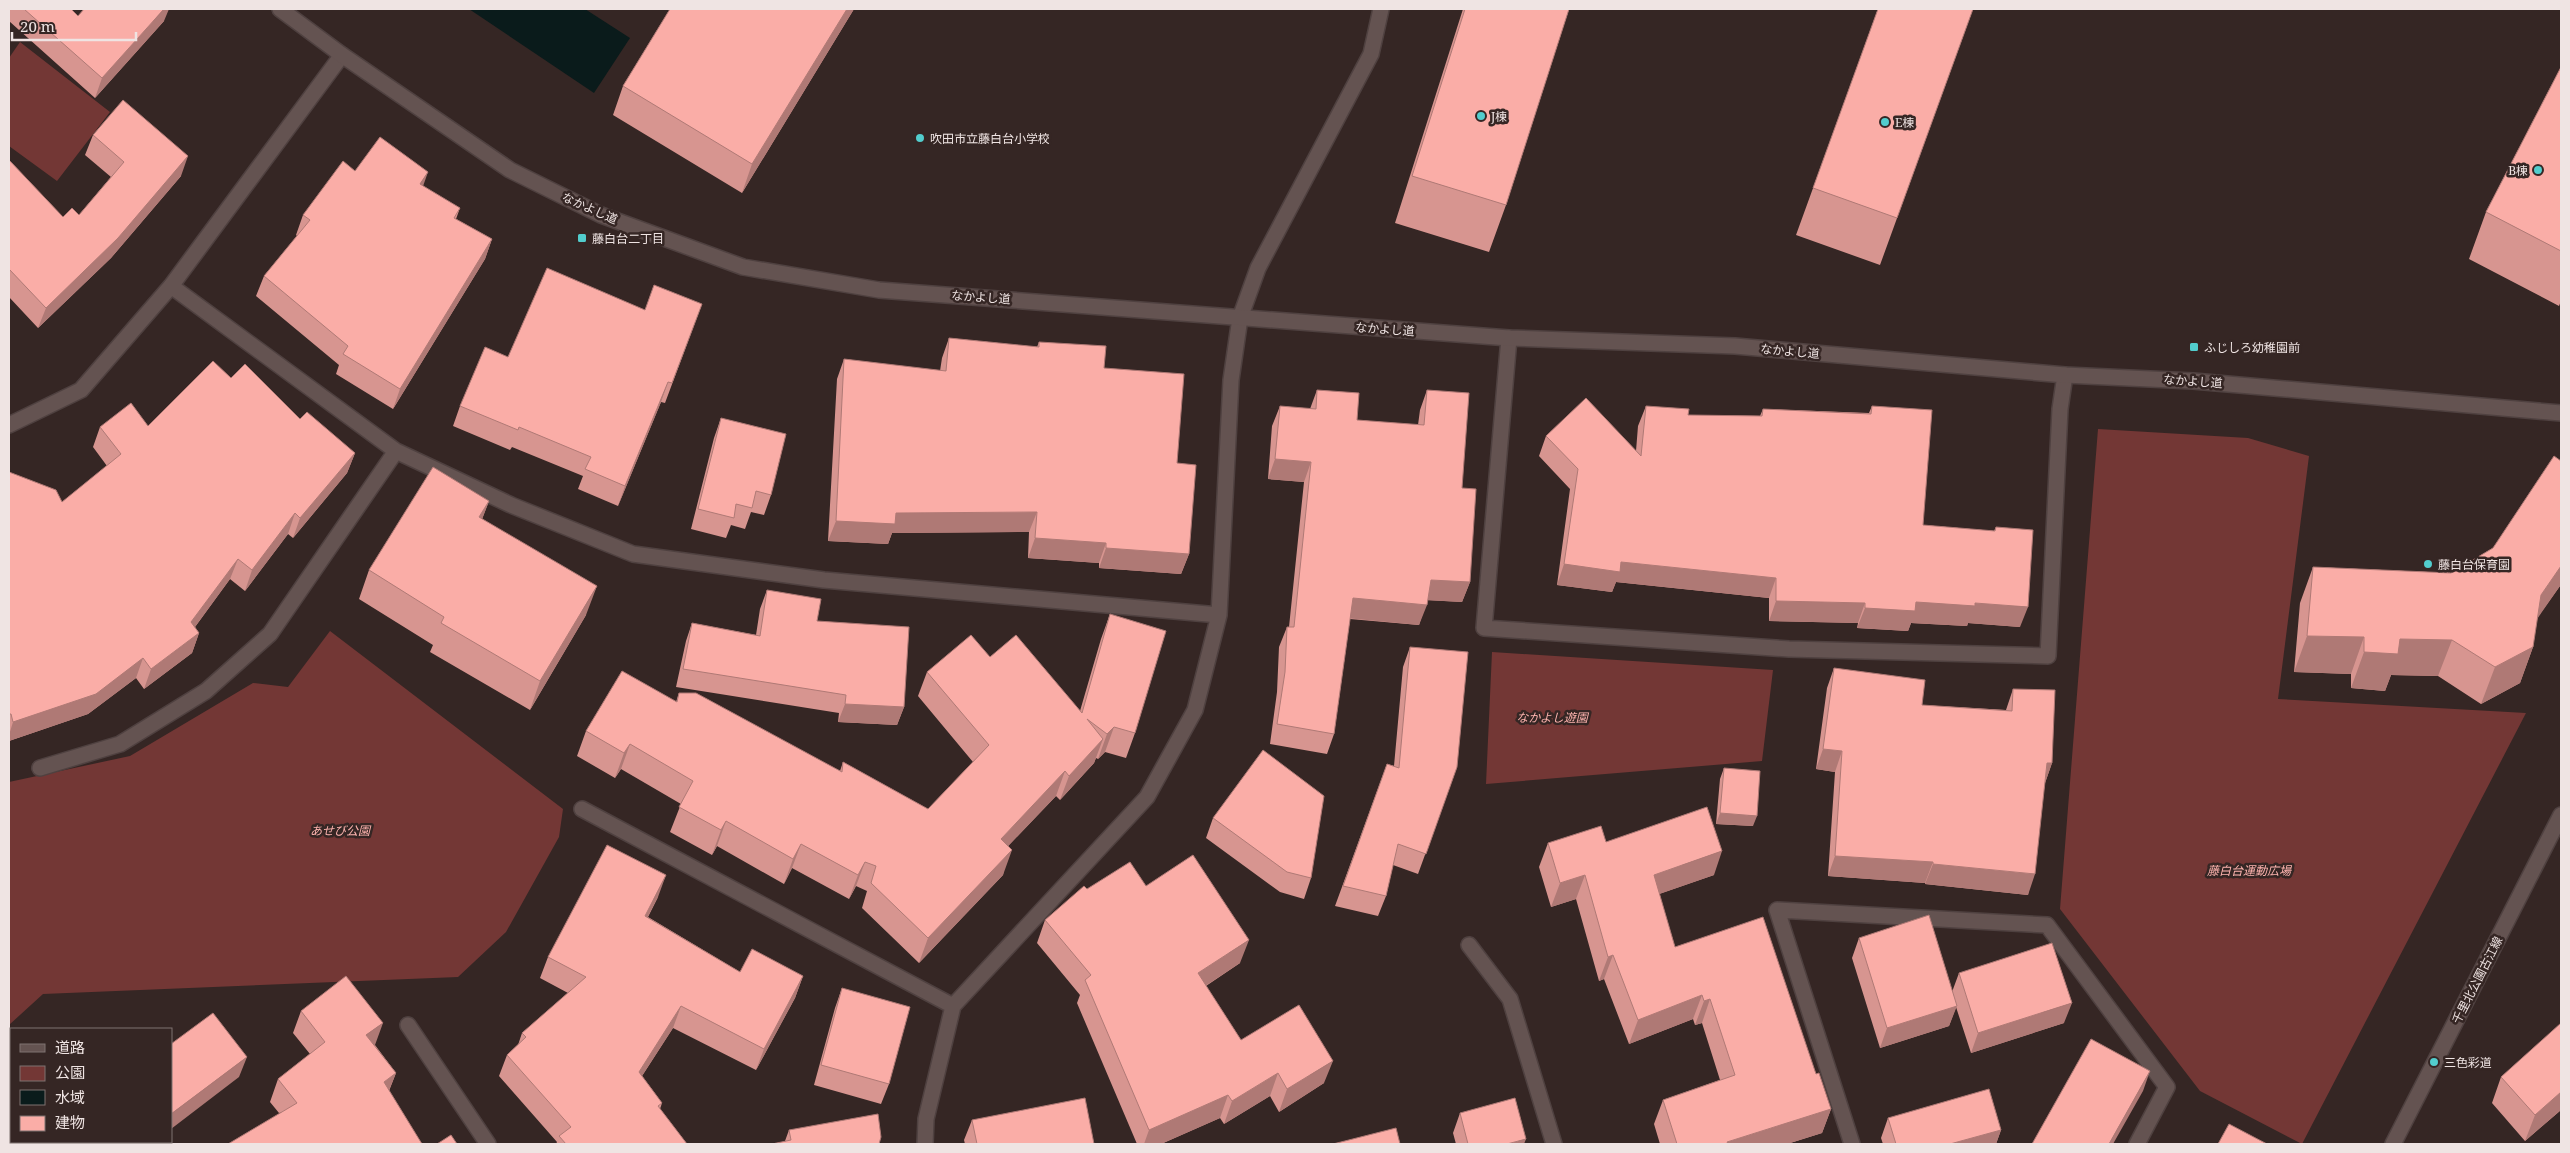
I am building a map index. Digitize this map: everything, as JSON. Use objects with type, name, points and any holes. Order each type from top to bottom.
[{"type":"street","name":"なかよし道","points":[[280,9],[342,55],[510,170],[601,214],[743,266],[879,290],[1509,338],[1735,346],[2065,375],[2193,381],[2561,414]]},
{"type":"street","points":[[925,1144],[926,1119],[953,1006],[1147,797],[1195,710],[1220,615],[1231,380],[1240,318],[1258,268],[1371,54],[1381,9]]},
{"type":"street","points":[[9,425],[81,390],[171,286],[342,55]]},
{"type":"street","points":[[171,286],[396,451],[511,506],[633,554],[824,580],[1220,615]]},
{"type":"street","points":[[1509,338],[1484,628],[1770,648],[2048,656],[2060,409],[2065,375]]},
{"type":"street","points":[[40,768],[120,744],[206,691],[270,634],[396,451]]},
{"type":"street","points":[[582,809],[953,1006]]},
{"type":"street","name":"千里北公園古江線","points":[[2393,1144],[2561,815]]},
{"type":"street","points":[[1852,1144],[1777,910],[2047,925],[2167,1087],[2137,1144]]},
{"type":"street","points":[[1469,945],[1510,999],[1554,1144]]},
{"type":"street","points":[[408,1025],[488,1144]]},
{"type":"green space","points":[[20,42],[110,112],[57,181],[9,146],[9,58]]},
{"type":"green space","name":"藤白台運動広場","points":[[2098,429],[2248,438],[2309,456],[2278,699],[2526,713],[2302,1144],[2200,1091],[2060,909]]},
{"type":"green space","name":"あせび公園","points":[[330,631],[563,809],[559,837],[506,932],[458,977],[43,994],[9,1025],[9,782],[130,756],[253,683],[288,687]]},
{"type":"green space","name":"なかよし遊園","points":[[1492,652],[1773,670],[1762,761],[1486,784]]},
{"type":"water","points":[[469,9],[585,9],[630,38],[594,93]]},
{"type":"building","points":[[24,9],[71,9],[78,16],[84,9],[164,9],[102,78]]},
{"type":"building","points":[[670,9],[847,9],[752,164],[623,86]]},
{"type":"building","name":"J棟","points":[[1465,9],[1569,9],[1506,205],[1412,176]]},
{"type":"building","name":"E棟","points":[[1878,9],[1973,9],[1897,218],[1813,188]]},
{"type":"building","points":[[2561,67],[2561,251],[2486,212]]},
{"type":"building","points":[[123,100],[188,156],[118,238],[46,308],[9,269],[9,160],[63,217],[72,208],[79,215],[124,162],[93,135]]},
{"type":"building","points":[[380,137],[428,172],[420,184],[460,208],[454,218],[492,239],[400,389],[343,354],[348,346],[264,276],[310,220],[303,215],[343,161],[355,171]]},
{"type":"building","points":[[547,268],[645,310],[654,285],[702,304],[672,383],[668,382],[625,486],[585,469],[591,457],[519,427],[518,430],[460,406],[485,347],[508,357]]},
{"type":"building","points":[[949,338],[1039,347],[1039,342],[1106,346],[1104,368],[1184,374],[1177,463],[1196,465],[1189,554],[1106,548],[1106,543],[1035,538],[1037,512],[896,513],[895,524],[836,521],[844,359],[946,371]]},
{"type":"building","points":[[213,361],[231,378],[245,364],[300,419],[307,412],[355,453],[300,518],[295,513],[252,570],[238,559],[191,622],[199,633],[151,669],[143,658],[96,694],[13,722],[11,714],[9,714],[9,472],[56,490],[62,502],[121,454],[100,427],[131,403],[148,426]]},
{"type":"building","points":[[1317,390],[1359,393],[1357,420],[1424,425],[1427,390],[1469,393],[1462,488],[1476,489],[1470,582],[1431,580],[1427,605],[1353,598],[1334,734],[1277,724],[1285,672],[1287,627],[1294,627],[1311,462],[1275,459],[1280,406],[1316,409]]},
{"type":"building","points":[[1586,398],[1641,456],[1646,406],[1689,409],[1688,415],[1762,416],[1763,409],[1871,414],[1872,406],[1932,410],[1923,525],[1995,531],[1996,527],[2033,530],[2028,607],[1975,603],[1975,606],[1916,602],[1915,611],[1865,608],[1865,603],[1776,601],[1776,578],[1621,562],[1620,572],[1564,564],[1578,469],[1546,436]]},
{"type":"building","points":[[721,418],[786,434],[771,495],[756,491],[752,508],[736,504],[734,518],[698,509]]},
{"type":"building","points":[[2554,456],[2561,461],[2561,566],[2541,595],[2533,647],[2495,667],[2452,640],[2400,639],[2398,654],[2364,652],[2364,637],[2307,636],[2313,567],[2451,573],[2493,548]]},
{"type":"building","points":[[433,467],[489,501],[479,517],[597,586],[540,681],[441,623],[444,617],[369,570]]},
{"type":"building","points":[[767,590],[821,599],[817,621],[909,627],[904,707],[845,704],[846,695],[683,669],[692,623],[760,636]]},
{"type":"building","points":[[1110,614],[1166,631],[1135,733],[1114,727],[1107,734],[1087,719],[1103,739],[1069,776],[1065,771],[1001,839],[1012,850],[928,938],[871,883],[876,866],[865,862],[858,875],[801,844],[793,859],[726,821],[721,830],[679,807],[693,781],[630,744],[624,753],[586,731],[622,671],[677,702],[679,693],[696,693],[842,772],[843,762],[928,809],[989,745],[927,672],[971,635],[990,657],[1016,635],[1082,713]]},
{"type":"building","points":[[1410,647],[1468,652],[1457,767],[1426,854],[1398,844],[1386,896],[1343,886],[1387,764],[1399,768]]},
{"type":"building","points":[[1834,668],[1925,680],[1922,705],[2012,711],[2013,689],[2055,690],[2052,763],[2047,763],[2035,874],[1933,864],[1933,862],[1835,856],[1842,751],[1823,749]]},
{"type":"building","points":[[1263,750],[1324,796],[1311,878],[1287,872],[1213,818]]},
{"type":"building","points":[[1724,768],[1760,771],[1757,816],[1720,813]]},
{"type":"building","points":[[1707,807],[1722,851],[1654,875],[1675,947],[1763,917],[1816,1074],[1819,1073],[1831,1109],[1727,1142],[1728,1144],[1677,1144],[1663,1100],[1735,1075],[1710,999],[1704,1001],[1702,995],[1638,1020],[1613,955],[1608,957],[1585,875],[1560,883],[1548,843],[1601,826],[1606,842]]},
{"type":"building","points":[[607,845],[666,875],[645,916],[740,972],[752,949],[803,976],[764,1049],[681,1006],[639,1072],[662,1103],[658,1106],[687,1144],[566,1144],[559,1136],[571,1127],[507,1055],[526,1037],[522,1033],[586,977],[548,957]]},
{"type":"building","points":[[1193,855],[1249,940],[1198,973],[1241,1040],[1299,1005],[1333,1061],[1287,1089],[1278,1073],[1232,1101],[1228,1095],[1149,1130],[1085,980],[1091,975],[1045,920],[1084,886],[1087,889],[1130,862],[1146,886]]},
{"type":"building","points":[[1929,915],[1957,1006],[1887,1028],[1859,938]]},
{"type":"building","points":[[2052,943],[2072,1003],[1978,1033],[1959,973]]},
{"type":"building","points":[[346,976],[383,1023],[366,1035],[396,1073],[384,1082],[422,1144],[228,1144],[297,1103],[278,1079],[325,1042],[301,1011]]},
{"type":"building","points":[[842,988],[910,1007],[889,1084],[821,1065]]},
{"type":"building","points":[[213,1013],[247,1057],[172,1113],[172,1043]]},
{"type":"building","points":[[2561,1023],[2561,1092],[2535,1115],[2501,1077]]},
{"type":"building","points":[[2091,1039],[2150,1071],[2109,1144],[2032,1144]]},
{"type":"building","points":[[1989,1089],[2001,1130],[1950,1144],[1896,1144],[1888,1118]]},
{"type":"building","points":[[1085,1098],[1094,1144],[977,1144],[972,1120]]},
{"type":"building","points":[[1515,1098],[1526,1139],[1507,1144],[1468,1144],[1460,1113]]},
{"type":"building","points":[[878,1114],[881,1137],[879,1144],[772,1144],[791,1140],[789,1130]]},
{"type":"building","points":[[2229,1124],[2267,1144],[2218,1144]]},
{"type":"building","points":[[9,1125],[10,1143],[22,1144],[9,1144]]},
{"type":"building","points":[[1396,1128],[1400,1144],[1333,1144]]},
{"type":"building","points":[[451,1135],[457,1144],[437,1144]]},
{"type":"place","name":"J棟","points":[[1481,116]]},
{"type":"place","name":"E棟","points":[[1885,122]]},
{"type":"place","name":"吹田市立藤白台小学校","points":[[920,138]]},
{"type":"place","name":"B棟","points":[[2538,170]]},
{"type":"place","name":"藤白台二丁目","points":[[582,238]]},
{"type":"place","name":"ふじしろ幼稚園前","points":[[2194,347]]},
{"type":"place","name":"藤白台保育園","points":[[2428,564]]},
{"type":"place","name":"三色彩道","points":[[2434,1062]]}]
